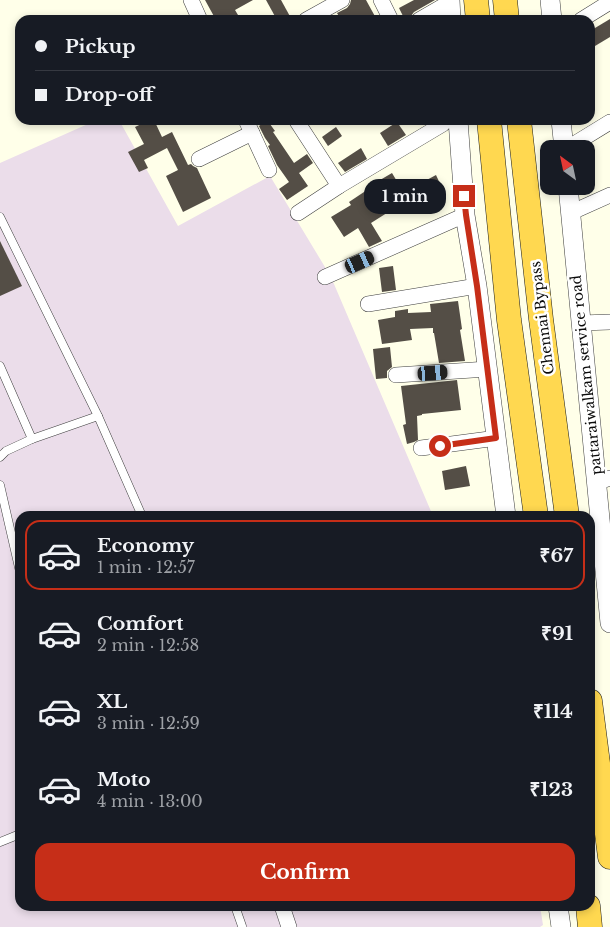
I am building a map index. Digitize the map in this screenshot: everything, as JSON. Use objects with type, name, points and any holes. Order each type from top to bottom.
[{"type":"highway","points":[[476,0],[478,15]]},
{"type":"highway","points":[[505,0],[506,15]]},
{"type":"highway","points":[[490,125],[510,320],[535,511]]},
{"type":"highway","name":"Chennai Bypass","points":[[520,125],[565,511]]},
{"type":"highway","points":[[595,740],[610,857]]},
{"type":"highway","points":[[588,911],[590,927]]},
{"type":"street","points":[[191,0],[198,15]]},
{"type":"street","points":[[315,15],[342,0]]},
{"type":"street","points":[[381,0],[388,15]]},
{"type":"street","points":[[550,0],[552,15]]},
{"type":"street","points":[[589,15],[610,2]]},
{"type":"street","points":[[431,15],[451,7]]},
{"type":"street","points":[[580,140],[610,122]]},
{"type":"street","points":[[299,125],[339,186]]},
{"type":"street","points":[[298,214],[339,186],[440,125]]},
{"type":"street","points":[[448,125],[461,160],[466,215],[477,286],[505,511]]},
{"type":"street","points":[[562,125],[564,140]]},
{"type":"street","points":[[199,159],[249,126],[269,170]]},
{"type":"street","name":"pattaraiwalkam service road","points":[[569,195],[581,323],[603,480],[610,622]]},
{"type":"street","points":[[570,213],[610,195]]},
{"type":"street","points":[[325,277],[466,215]]},
{"type":"street","points":[[368,304],[477,286]]},
{"type":"street","points":[[581,323],[610,322]]},
{"type":"street","points":[[396,375],[488,369]]},
{"type":"street","points":[[421,448],[496,438]]},
{"type":"street","points":[[284,911],[290,927]]},
{"type":"street","points":[[559,911],[561,927]]},
{"type":"lane","points":[[0,217],[98,416],[140,511]]},
{"type":"lane","points":[[0,366],[32,438]]},
{"type":"lane","points":[[0,457],[6,451],[32,438],[98,416]]},
{"type":"lane","points":[[0,485],[15,550]]},
{"type":"lane","points":[[0,842],[15,836]]},
{"type":"lane","points":[[237,911],[242,926]]},
{"type":"shaded area","points":[[86,125],[122,125],[178,226],[270,176],[331,277],[431,511],[15,511],[15,911],[541,911],[543,925],[540,927],[0,927],[0,163]]},
{"type":"building","points":[[205,0],[253,0],[235,10],[238,15],[213,15]]},
{"type":"building","points":[[266,0],[281,0],[289,15],[274,15]]},
{"type":"building","points":[[351,0],[366,0],[374,15],[338,15],[337,13],[347,8]]},
{"type":"building","points":[[414,0],[435,0],[412,15],[402,15],[399,8]]},
{"type":"building","points":[[610,19],[610,37],[595,46],[595,28]]},
{"type":"building","points":[[139,125],[156,125],[162,137],[172,132],[188,165],[191,164],[197,168],[211,198],[183,212],[166,176],[178,170],[167,148],[144,160],[148,168],[139,172],[128,152],[144,144],[135,127]]},
{"type":"building","points":[[271,125],[275,131],[273,132],[294,163],[307,154],[313,163],[299,173],[308,186],[287,200],[279,189],[289,182],[277,165],[268,146],[270,145],[259,126]]},
{"type":"building","points":[[392,125],[399,125],[406,135],[388,146],[380,133]]},
{"type":"building","points":[[336,127],[342,136],[328,146],[322,137]]},
{"type":"building","points":[[361,148],[367,159],[345,172],[338,163]]},
{"type":"building","points":[[392,173],[407,203],[371,223],[382,241],[369,247],[358,228],[344,237],[331,217],[351,205],[349,202]]},
{"type":"building","points":[[436,175],[443,190],[431,197],[423,182]]},
{"type":"building","points":[[0,241],[22,286],[0,296]]},
{"type":"building","points":[[393,266],[396,290],[382,292],[379,268]]},
{"type":"building","points":[[458,301],[465,361],[439,363],[433,328],[410,329],[412,340],[382,344],[378,320],[395,317],[395,311],[408,309],[408,313],[431,312],[430,304]]},
{"type":"building","points":[[390,347],[392,367],[387,371],[387,378],[376,379],[373,349]]},
{"type":"building","points":[[457,380],[461,410],[417,416],[418,440],[407,444],[403,425],[406,424],[401,386]]},
{"type":"building","points":[[466,466],[470,486],[445,490],[442,471]]},
{"type":"route","points":[[440,446],[496,438],[464,196]]}]
